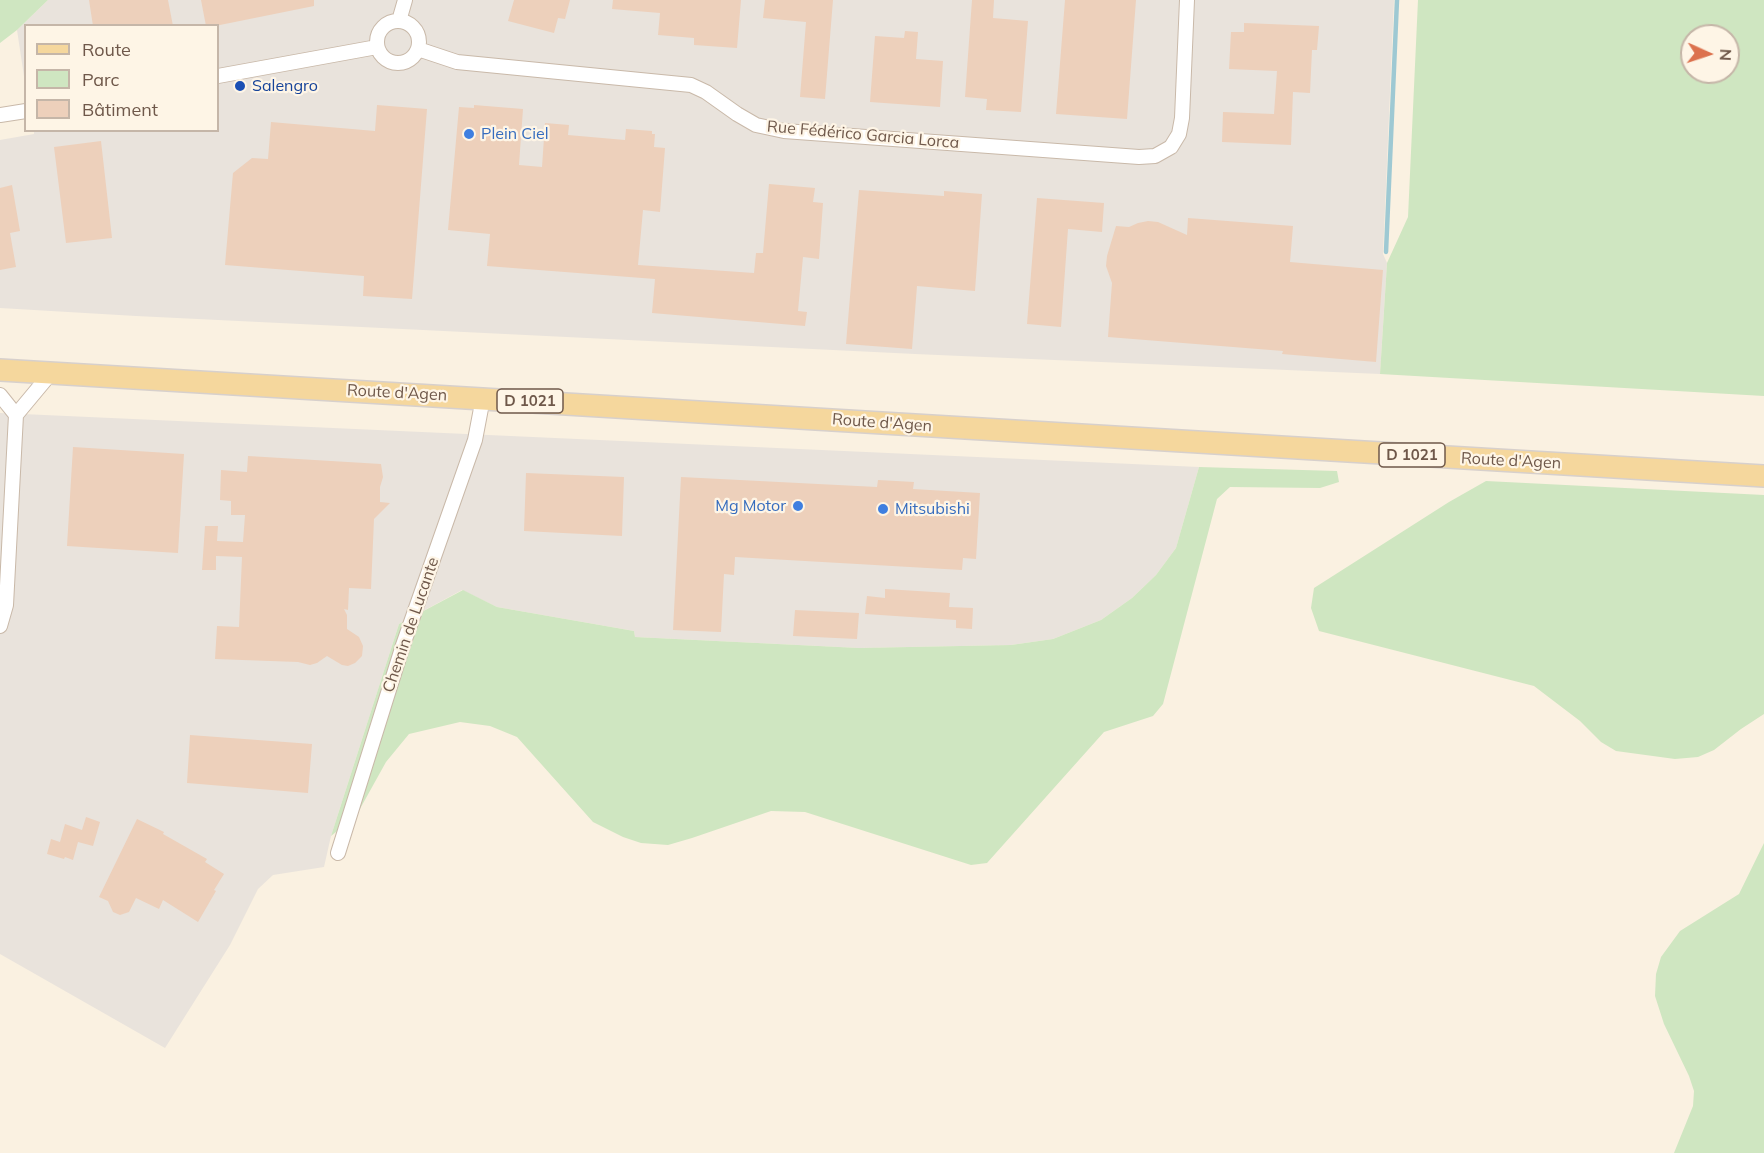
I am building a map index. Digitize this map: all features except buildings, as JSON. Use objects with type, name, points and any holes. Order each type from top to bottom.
[{"type":"main road","name":"Route d'Agen","points":[[0,370],[1764,476]]},
{"type":"street","points":[[399,21],[405,0]]},
{"type":"street","name":"Rue Fédérico Garcia Lorca","points":[[418,49],[457,62],[691,85],[706,92],[756,125],[784,131],[1127,156],[1155,156],[1170,147],[1179,134],[1182,118],[1187,0]]},
{"type":"street","points":[[393,21],[399,21],[416,30],[418,49],[410,60],[396,63],[384,58],[377,47],[377,40],[382,28],[393,21]]},
{"type":"street","points":[[219,76],[377,47]]},
{"type":"street","points":[[0,115],[24,111]]},
{"type":"street","points":[[0,626],[6,605],[16,416],[51,373]]},
{"type":"street","points":[[0,395],[16,416]]},
{"type":"street","name":"Chemin de Lucante","points":[[338,853],[403,645],[475,440],[483,398]]},
{"type":"shaded area","points":[[48,0],[1394,0],[1383,254],[1387,263],[1380,374],[915,354],[0,308],[0,140],[34,134],[34,132],[219,132],[219,24],[24,24],[24,76],[17,30]]},
{"type":"shaded area","points":[[0,413],[1199,467],[1176,548],[1156,575],[1132,598],[1101,620],[1053,639],[1011,645],[859,648],[635,637],[634,631],[497,607],[462,590],[399,624],[331,836],[324,867],[273,875],[258,889],[230,945],[165,1048],[0,954]]},
{"type":"green space","points":[[0,0],[48,0],[0,43]]},
{"type":"green space","points":[[1418,0],[1764,0],[1764,396],[1380,374],[1387,263],[1408,217]]},
{"type":"green space","points":[[1199,467],[1337,471],[1339,482],[1320,488],[1230,487],[1217,499],[1163,704],[1153,716],[1104,732],[987,863],[971,865],[805,812],[771,811],[668,845],[641,843],[593,822],[517,737],[490,726],[460,722],[409,734],[386,762],[356,816],[331,836],[399,624],[463,590],[497,607],[634,631],[635,637],[859,648],[1011,645],[1053,639],[1101,620],[1132,598],[1156,575],[1176,548]]},
{"type":"green space","points":[[1486,481],[1764,495],[1764,714],[1714,750],[1698,757],[1675,759],[1616,751],[1601,742],[1580,721],[1534,686],[1319,631],[1311,608],[1314,588]]},
{"type":"green space","points":[[1764,843],[1764,1153],[1674,1153],[1693,1106],[1694,1091],[1664,1024],[1655,996],[1656,974],[1661,957],[1680,931],[1739,894]]},
{"type":"waterway","points":[[1386,252],[1397,0]]},
{"type":"place","name":"Salengro","points":[[240,86]]},
{"type":"place","name":"Plein Ciel","points":[[469,134]]},
{"type":"place","name":"Mg Motor","points":[[798,506]]},
{"type":"place","name":"Mitsubishi","points":[[883,509]]}]
